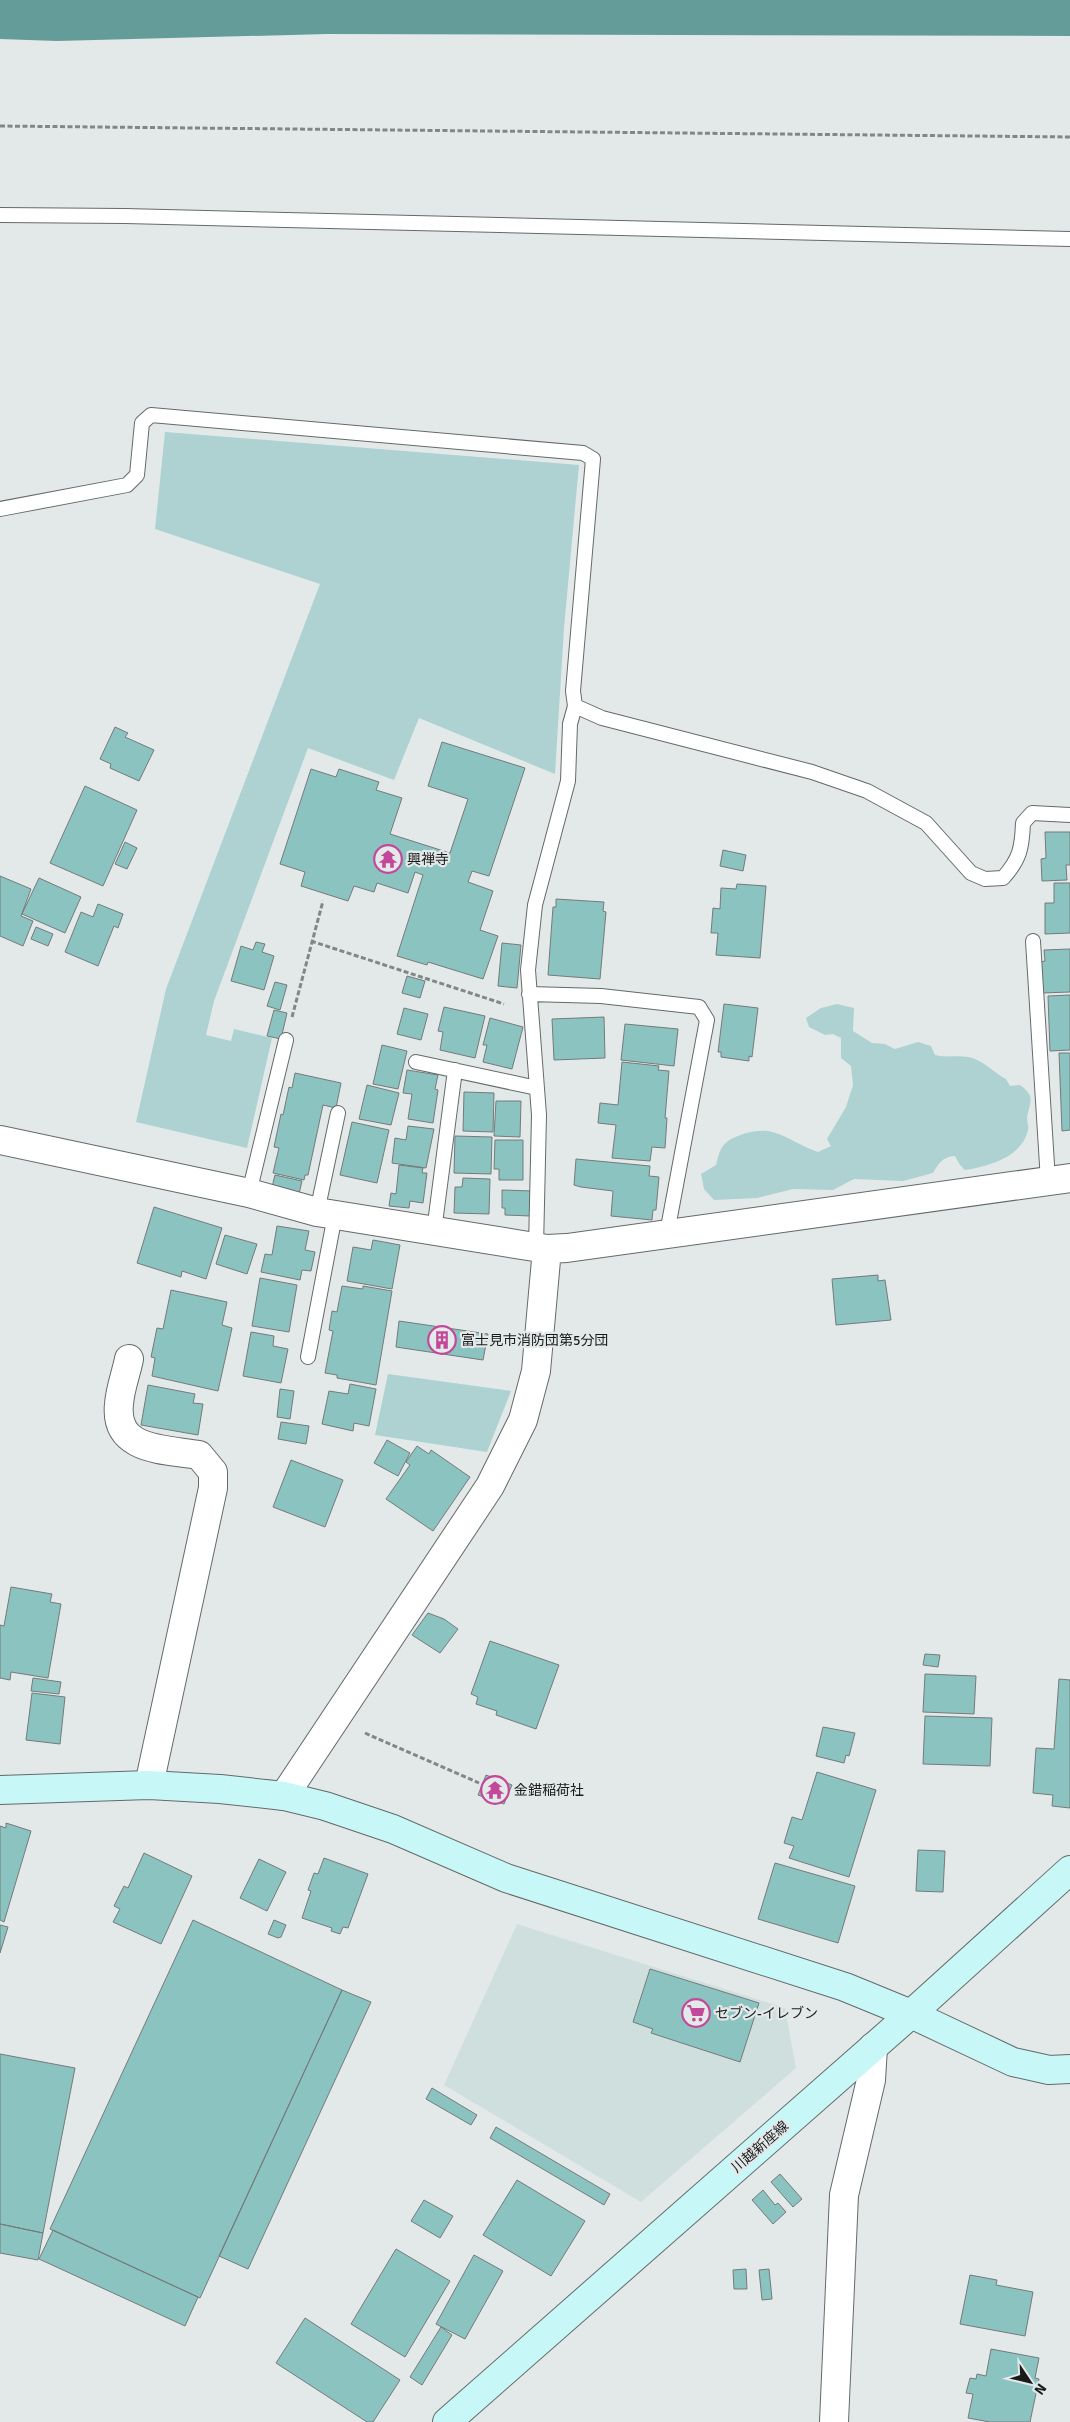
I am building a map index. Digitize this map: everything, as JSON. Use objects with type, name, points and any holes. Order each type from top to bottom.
[{"type":"street","points":[[0,1140],[249,1193],[326,1213],[542,1248],[567,1248],[1059,1179]]},
{"type":"street","points":[[284,1796],[490,1486],[523,1420],[536,1371],[542,1248]]},
{"type":"street","points":[[129,1359],[119,1405],[122,1428],[128,1438],[142,1445],[199,1455],[213,1472],[213,1488],[149,1785]]},
{"type":"street","points":[[0,1790],[149,1785],[220,1789],[284,1796],[324,1806],[393,1829],[506,1878],[845,1987],[911,2014],[1013,2062],[1049,2070],[1070,2070]]},
{"type":"street","name":"川越新座線","points":[[447,2422],[911,2014],[1070,1870]]},
{"type":"street","points":[[834,2422],[844,2194],[870,2080],[873,2047]]},
{"type":"lane","points":[[0,215],[125,216],[1070,239]]},
{"type":"lane","points":[[0,509],[127,485],[137,475],[142,423],[151,415],[583,452],[593,459],[572,691],[575,706],[570,724],[568,781],[535,905],[528,970],[537,1088],[542,1248]]},
{"type":"lane","points":[[575,706],[602,718],[812,772],[867,791],[926,823],[970,873],[985,879],[1003,878],[1014,866],[1022,846],[1023,822],[1032,813],[1070,815]]},
{"type":"lane","points":[[1033,941],[1059,1179]]},
{"type":"lane","points":[[529,994],[601,996],[699,1006],[707,1020],[667,1233]]},
{"type":"lane","points":[[249,1193],[286,1040]]},
{"type":"lane","points":[[416,1062],[537,1088]]},
{"type":"lane","points":[[434,1231],[455,1070]]},
{"type":"lane","points":[[308,1357],[338,1113]]},
{"type":"path","points":[[0,126],[1070,137]]},
{"type":"path","points":[[286,1040],[323,901]]},
{"type":"path","points":[[311,941],[531,1012]]},
{"type":"path","points":[[334,1720],[479,1783]]},
{"type":"shaded area","points":[[0,0],[1070,0],[1070,36],[327,34],[57,41],[0,39]]},
{"type":"shaded area","points":[[165,432],[579,465],[564,628],[555,774],[419,718],[394,780],[308,748],[214,1001],[206,1035],[231,1041],[234,1029],[272,1038],[247,1148],[136,1122],[166,989],[320,584],[155,529]]},
{"type":"shaded area","points":[[837,1004],[854,1008],[853,1031],[872,1043],[885,1044],[895,1049],[918,1042],[931,1046],[935,1055],[973,1058],[1006,1079],[1010,1086],[1020,1085],[1028,1093],[1031,1100],[1027,1118],[1028,1130],[1025,1139],[1019,1147],[994,1163],[965,1170],[955,1156],[947,1158],[939,1163],[933,1173],[903,1181],[854,1179],[833,1190],[793,1189],[757,1198],[714,1200],[704,1189],[701,1174],[716,1165],[721,1149],[732,1138],[749,1132],[767,1131],[784,1136],[818,1152],[831,1146],[827,1139],[846,1107],[853,1085],[851,1066],[841,1058],[841,1038],[833,1034],[825,1035],[809,1027],[806,1018],[821,1008]]},
{"type":"shaded area","points":[[388,1374],[511,1391],[487,1452],[375,1435]]},
{"type":"shaded area","points":[[517,1924],[785,2008],[796,2068],[641,2202],[444,2085]]},
{"type":"building","points":[[115,727],[128,733],[125,737],[154,750],[139,781],[110,768],[111,764],[100,759]]},
{"type":"building","name":"興禅寺","points":[[442,742],[525,768],[489,876],[472,871],[468,882],[493,891],[480,930],[498,936],[483,979],[428,962],[427,965],[397,956],[423,875],[415,872],[408,893],[377,883],[374,892],[354,886],[348,901],[301,886],[305,872],[280,864],[311,769],[336,777],[339,769],[379,782],[376,790],[402,798],[390,834],[450,853],[468,799],[428,786]]},
{"type":"building","points":[[85,786],[137,810],[103,886],[50,863]]},
{"type":"building","points":[[1045,832],[1070,832],[1070,865],[1066,865],[1067,880],[1042,881],[1041,859],[1046,858]]},
{"type":"building","points":[[125,842],[137,848],[127,869],[115,864]]},
{"type":"building","points":[[723,850],[746,855],[743,871],[720,866]]},
{"type":"building","points":[[0,876],[31,889],[21,916],[33,921],[23,946],[0,936]]},
{"type":"building","points":[[39,878],[81,897],[65,933],[22,914]]},
{"type":"building","points":[[1054,883],[1070,883],[1070,933],[1045,934],[1045,903],[1054,903]]},
{"type":"building","points":[[737,884],[766,886],[760,958],[716,955],[718,933],[711,933],[713,908],[720,909],[721,888],[736,889]]},
{"type":"building","points":[[556,899],[604,902],[603,911],[606,912],[600,979],[548,975],[553,907],[556,907]]},
{"type":"building","points":[[98,904],[123,914],[118,928],[114,926],[98,966],[65,952],[81,912],[93,917]]},
{"type":"building","points":[[36,927],[53,934],[48,946],[31,939]]},
{"type":"building","points":[[256,942],[265,944],[262,952],[274,956],[264,990],[231,981],[241,946],[253,950]]},
{"type":"building","points":[[502,943],[521,945],[517,988],[498,986]]},
{"type":"building","points":[[1070,949],[1070,992],[1042,993],[1041,962],[1045,961],[1044,950]]},
{"type":"building","points":[[407,976],[425,981],[420,998],[402,993]]},
{"type":"building","points":[[275,982],[287,985],[280,1010],[267,1006]]},
{"type":"building","points":[[1070,995],[1070,1050],[1050,1051],[1048,996]]},
{"type":"building","points":[[724,1004],[758,1008],[752,1057],[749,1056],[749,1061],[721,1057],[721,1052],[718,1052]]},
{"type":"building","points":[[444,1007],[485,1016],[475,1058],[440,1050],[443,1032],[438,1031]]},
{"type":"building","points":[[404,1008],[428,1014],[421,1040],[397,1034]]},
{"type":"building","points":[[274,1010],[287,1013],[281,1039],[267,1036]]},
{"type":"building","points":[[604,1017],[605,1058],[554,1060],[552,1019]]},
{"type":"building","points":[[490,1018],[523,1027],[512,1069],[483,1062],[487,1045],[483,1045]]},
{"type":"building","points":[[625,1024],[678,1029],[674,1066],[621,1060]]},
{"type":"building","points":[[382,1045],[407,1051],[398,1089],[373,1084]]},
{"type":"building","points":[[1059,1053],[1070,1053],[1070,1130],[1062,1131]]},
{"type":"building","points":[[622,1062],[659,1066],[658,1070],[669,1071],[665,1118],[667,1118],[665,1148],[652,1147],[650,1161],[612,1158],[616,1125],[598,1123],[600,1103],[618,1105]]},
{"type":"building","points":[[407,1070],[438,1075],[435,1089],[438,1090],[433,1123],[408,1119],[412,1094],[403,1093]]},
{"type":"building","points":[[295,1073],[341,1083],[336,1108],[323,1105],[308,1175],[305,1175],[304,1180],[273,1173],[279,1148],[274,1147],[281,1114],[283,1115],[289,1087],[292,1088]]},
{"type":"building","points":[[367,1085],[399,1093],[391,1125],[359,1119]]},
{"type":"building","points":[[464,1092],[494,1093],[493,1132],[463,1131]]},
{"type":"building","points":[[496,1101],[521,1101],[520,1137],[494,1136]]},
{"type":"building","points":[[352,1122],[389,1130],[377,1183],[340,1175]]},
{"type":"building","points":[[408,1126],[434,1129],[426,1168],[392,1163],[395,1138],[406,1140]]},
{"type":"building","points":[[455,1136],[492,1137],[491,1174],[454,1173]]},
{"type":"building","points":[[495,1140],[523,1140],[523,1180],[499,1180],[499,1169],[494,1169]]},
{"type":"building","points":[[576,1159],[650,1166],[649,1176],[659,1177],[656,1210],[653,1210],[652,1220],[611,1216],[613,1191],[574,1185]]},
{"type":"building","points":[[399,1165],[423,1168],[422,1173],[427,1173],[423,1203],[410,1201],[409,1208],[389,1206],[391,1193],[396,1194]]},
{"type":"building","points":[[275,1175],[302,1181],[299,1194],[272,1187]]},
{"type":"building","points":[[463,1178],[490,1179],[489,1214],[454,1213],[455,1187],[462,1187]]},
{"type":"building","points":[[502,1190],[532,1191],[531,1216],[505,1215],[505,1208],[502,1208]]},
{"type":"building","points":[[154,1207],[222,1228],[206,1279],[182,1271],[181,1277],[137,1263]]},
{"type":"building","points":[[277,1226],[309,1231],[305,1250],[315,1252],[311,1271],[302,1270],[300,1280],[261,1272],[265,1254],[272,1255]]},
{"type":"building","points":[[225,1235],[257,1244],[247,1274],[216,1264]]},
{"type":"building","points":[[373,1240],[400,1245],[392,1289],[347,1281],[353,1247],[371,1250]]},
{"type":"building","points":[[878,1275],[878,1281],[885,1280],[891,1320],[836,1325],[832,1279]]},
{"type":"building","points":[[260,1278],[297,1285],[289,1332],[252,1326]]},
{"type":"building","points":[[342,1286],[363,1289],[363,1286],[392,1291],[376,1385],[337,1378],[337,1375],[325,1373],[333,1331],[329,1330],[332,1311],[337,1312]]},
{"type":"building","points":[[171,1290],[227,1302],[222,1325],[232,1328],[218,1391],[152,1376],[155,1358],[151,1357],[157,1328],[163,1329]]},
{"type":"building","name":"富士見市消防団第5分団","points":[[399,1321],[488,1334],[483,1360],[396,1347]]},
{"type":"building","points":[[251,1332],[274,1336],[273,1346],[288,1349],[281,1383],[243,1376]]},
{"type":"building","points":[[350,1384],[376,1389],[369,1426],[354,1423],[353,1431],[322,1424],[329,1391],[348,1394]]},
{"type":"building","points":[[148,1385],[195,1394],[193,1403],[203,1404],[198,1435],[141,1425]]},
{"type":"building","points":[[280,1389],[294,1391],[290,1419],[277,1417]]},
{"type":"building","points":[[281,1422],[309,1426],[306,1444],[278,1439]]},
{"type":"building","points":[[387,1440],[410,1453],[398,1476],[374,1463]]},
{"type":"building","points":[[417,1446],[429,1454],[431,1450],[470,1477],[433,1531],[386,1499],[410,1465],[406,1462]]},
{"type":"building","points":[[291,1460],[343,1480],[325,1527],[273,1507]]},
{"type":"building","points":[[11,1587],[52,1594],[50,1602],[61,1604],[48,1678],[11,1672],[10,1680],[0,1678],[0,1625],[4,1626]]},
{"type":"building","points":[[428,1613],[444,1619],[458,1629],[440,1653],[412,1635]]},
{"type":"building","points":[[490,1641],[559,1665],[536,1729],[496,1715],[497,1711],[476,1704],[478,1697],[471,1694]]},
{"type":"building","points":[[925,1654],[940,1655],[938,1667],[923,1665]]},
{"type":"building","points":[[925,1674],[976,1676],[974,1714],[923,1712]]},
{"type":"building","points":[[33,1678],[61,1682],[59,1694],[31,1691]]},
{"type":"building","points":[[1059,1679],[1070,1680],[1070,1808],[1052,1806],[1053,1795],[1033,1793],[1036,1748],[1054,1749]]},
{"type":"building","points":[[32,1693],[65,1697],[60,1744],[26,1740]]},
{"type":"building","points":[[925,1716],[992,1718],[990,1766],[923,1764]]},
{"type":"building","points":[[823,1727],[855,1733],[849,1756],[846,1755],[844,1763],[816,1756]]},
{"type":"building","points":[[817,1772],[876,1790],[849,1877],[789,1858],[794,1846],[784,1843],[792,1817],[802,1820]]},
{"type":"building","name":"金錯稲荷社","points":[[486,1775],[512,1785],[504,1804],[478,1795]]},
{"type":"building","points":[[6,1823],[31,1831],[4,1922],[0,1920],[0,1826],[6,1828]]},
{"type":"building","points":[[918,1850],[945,1851],[943,1892],[916,1891]]},
{"type":"building","points":[[144,1853],[192,1876],[161,1944],[113,1922],[120,1909],[114,1906],[124,1886],[128,1888]]},
{"type":"building","points":[[324,1858],[368,1874],[348,1928],[343,1927],[340,1934],[331,1931],[332,1928],[302,1918],[311,1891],[308,1890],[314,1873],[318,1874]]},
{"type":"building","points":[[259,1859],[286,1872],[267,1911],[240,1898]]},
{"type":"building","points":[[775,1863],[855,1886],[838,1943],[758,1919]]},
{"type":"building","points":[[193,1920],[342,1990],[200,2298],[50,2229]]},
{"type":"building","points":[[274,1920],[286,1925],[281,1937],[278,1938],[268,1934]]},
{"type":"building","points":[[0,1925],[8,1927],[0,1953]]},
{"type":"building","name":"セブン-イレブン","points":[[650,1969],[759,2003],[740,2062],[651,2033],[653,2029],[633,2022]]},
{"type":"building","points":[[342,1990],[371,2002],[248,2269],[219,2256]]},
{"type":"building","points":[[0,2054],[75,2068],[43,2233],[0,2224]]},
{"type":"building","points":[[432,2088],[477,2115],[471,2125],[426,2099]]},
{"type":"building","points":[[496,2127],[610,2194],[604,2205],[490,2138]]},
{"type":"building","points":[[780,2174],[802,2199],[793,2207],[771,2182]]},
{"type":"building","points":[[517,2180],[585,2221],[551,2276],[483,2235]]},
{"type":"building","points":[[763,2190],[775,2205],[778,2203],[786,2212],[773,2224],[752,2200]]},
{"type":"building","points":[[424,2200],[453,2216],[440,2238],[411,2221]]},
{"type":"building","points":[[0,2224],[43,2233],[38,2260],[0,2253]]},
{"type":"building","points":[[53,2230],[198,2297],[185,2326],[39,2259]]},
{"type":"building","points":[[396,2249],[450,2281],[405,2357],[351,2324]]},
{"type":"building","points":[[474,2255],[503,2271],[465,2339],[436,2324]]},
{"type":"building","points":[[746,2269],[747,2289],[734,2289],[733,2270]]},
{"type":"building","points":[[769,2269],[772,2299],[762,2300],[759,2270]]},
{"type":"building","points":[[970,2275],[997,2280],[996,2285],[1033,2292],[1025,2336],[960,2324]]},
{"type":"building","points":[[305,2318],[400,2380],[373,2422],[367,2422],[276,2363]]},
{"type":"building","points":[[441,2327],[452,2335],[422,2385],[410,2377]]},
{"type":"building","points":[[991,2349],[1039,2358],[1035,2378],[1039,2379],[1030,2422],[990,2422],[968,2418],[973,2394],[966,2393],[970,2378],[976,2379],[977,2374],[986,2376]]},
{"type":"place","name":"興禅寺","points":[[388,859]]},
{"type":"place","name":"富士見市消防団第5分団","points":[[442,1340]]},
{"type":"place","name":"金錯稲荷社","points":[[495,1790]]},
{"type":"place","name":"セブン-イレブン","points":[[696,2013]]}]
